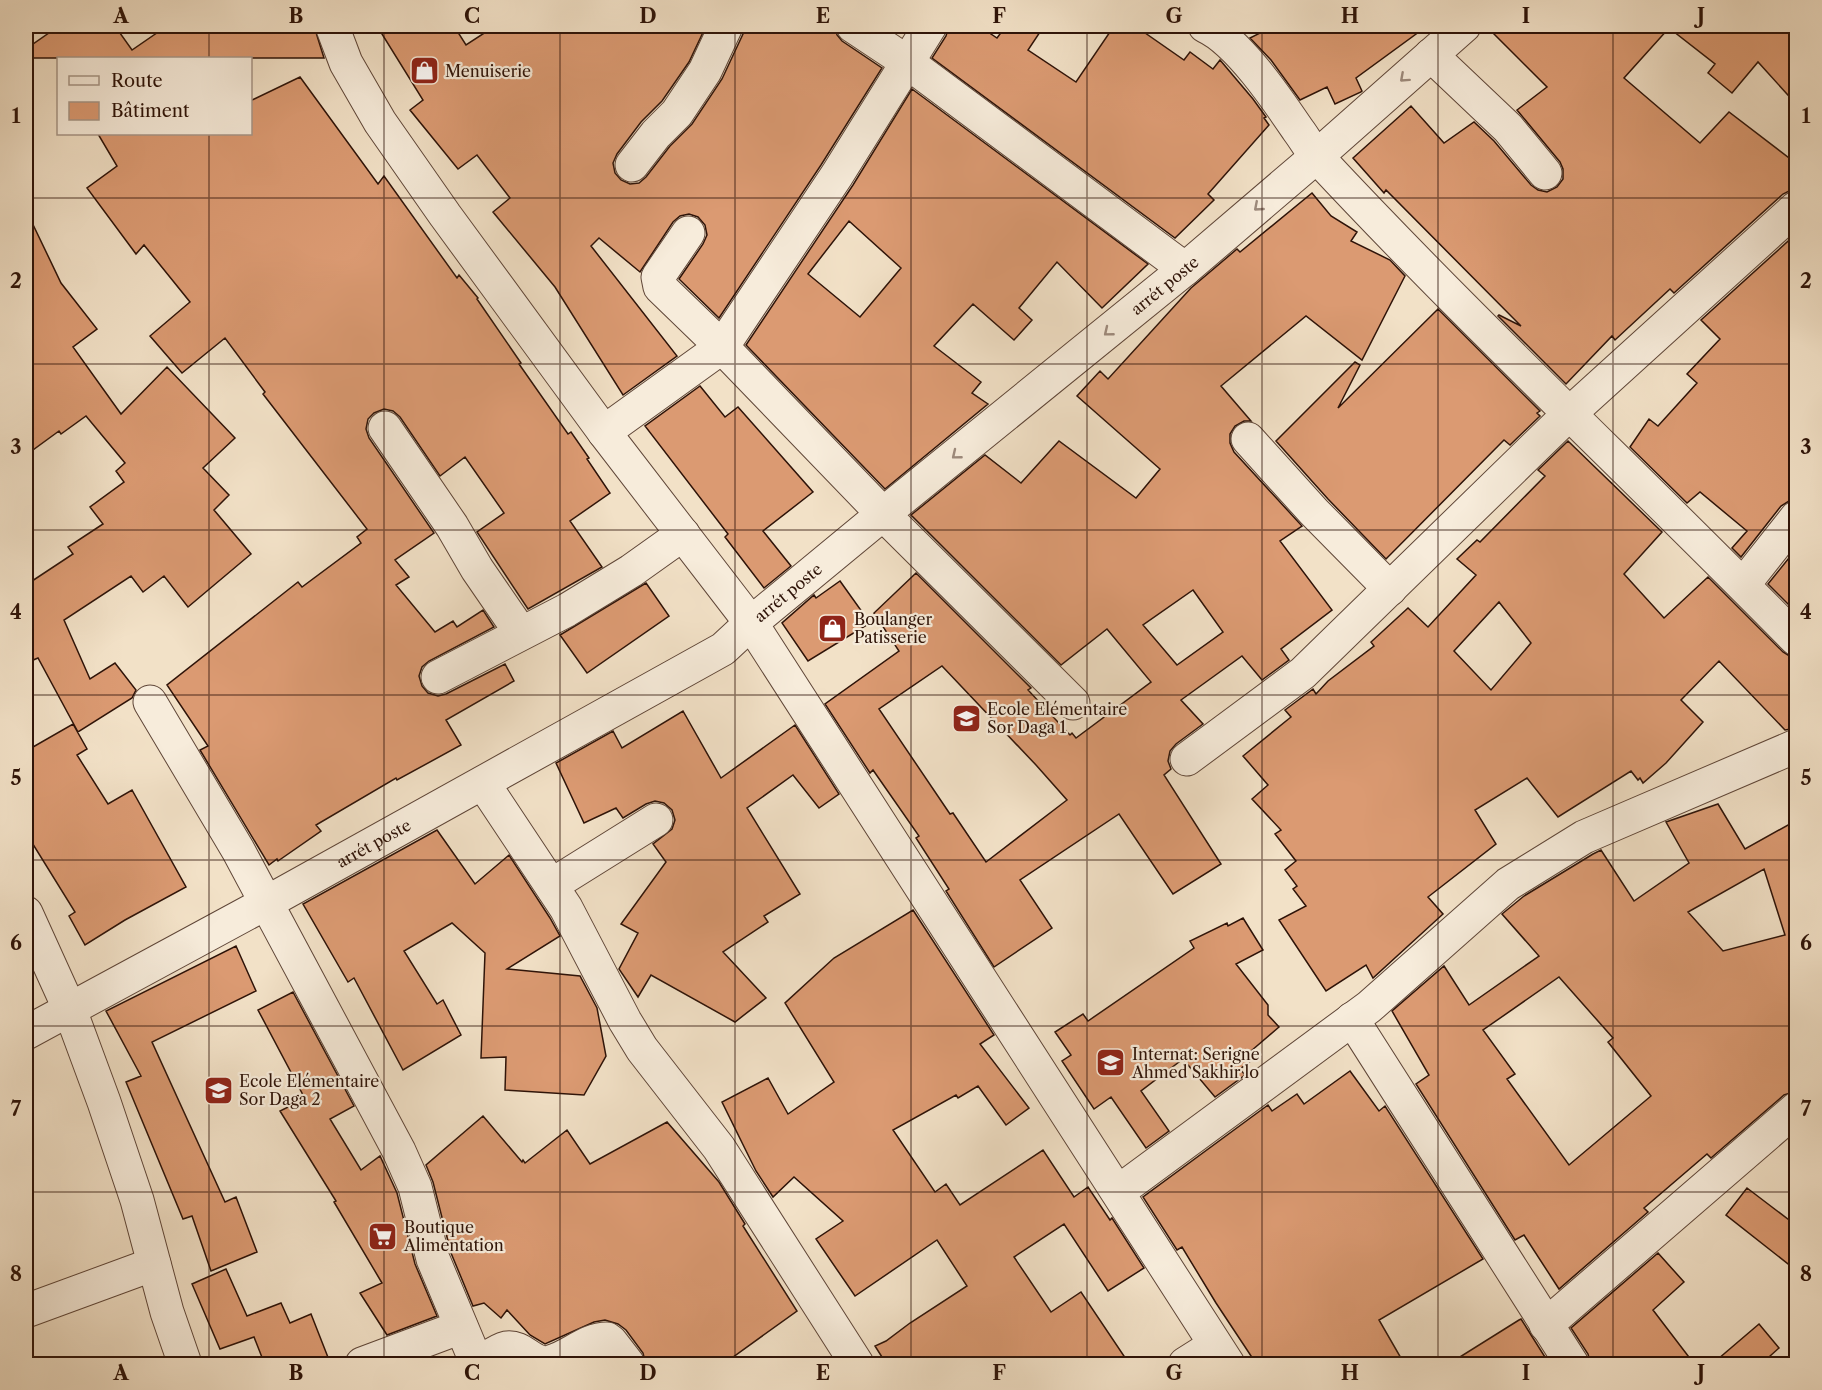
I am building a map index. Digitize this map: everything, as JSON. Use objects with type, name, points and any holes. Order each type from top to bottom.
[{"type":"street","points":[[332,26],[346,63],[380,122],[445,215],[604,432],[751,623],[1221,1355],[1185,1365]]},
{"type":"street","points":[[632,165],[656,134],[677,113],[705,71],[726,26]]},
{"type":"street","points":[[853,26],[907,62],[1185,269]]},
{"type":"street","points":[[604,432],[722,347],[837,175],[930,26]]},
{"type":"street","points":[[1205,26],[1215,30],[1230,42],[1277,100],[1316,157],[1569,414],[1797,639]]},
{"type":"street","name":"arrét poste","points":[[26,1033],[266,903],[723,649],[751,623],[883,514],[1185,269],[1316,157],[1460,27]]},
{"type":"street","points":[[1431,55],[1508,128],[1545,172]]},
{"type":"street","points":[[1187,759],[1303,673],[1569,414],[1797,208]]},
{"type":"street","points":[[688,233],[658,277],[660,287],[1073,703]]},
{"type":"street","points":[[385,428],[521,633]]},
{"type":"street","points":[[1248,438],[1314,512],[1390,589]]},
{"type":"street","points":[[1743,585],[1797,518]]},
{"type":"street","points":[[438,677],[567,610],[613,582],[682,534]]},
{"type":"street","points":[[150,702],[232,841],[408,1168],[433,1259],[477,1364],[506,1348],[518,1350],[540,1362],[550,1362],[589,1343],[607,1339],[628,1365]]},
{"type":"street","points":[[1118,1192],[1369,1007],[1508,884],[1584,837],[1797,746]]},
{"type":"street","points":[[483,783],[566,908],[642,1049],[719,1148],[857,1365]]},
{"type":"street","points":[[552,885],[656,820]]},
{"type":"street","points":[[26,913],[70,1010],[112,1124],[184,1365]]},
{"type":"street","points":[[1352,1019],[1572,1365]]},
{"type":"street","points":[[1546,1325],[1797,1109]]},
{"type":"street","points":[[26,1311],[154,1264]]},
{"type":"street","points":[[362,1365],[461,1328]]},
{"type":"building","points":[[59,26],[115,26],[132,50],[167,26],[314,26],[324,58],[26,58],[26,49]]},
{"type":"building","points":[[377,26],[454,26],[466,45],[495,26],[706,26],[689,62],[662,101],[641,122],[617,154],[613,163],[615,173],[621,180],[630,184],[639,183],[646,177],[670,146],[692,124],[722,79],[745,26],[834,26],[842,41],[882,68],[821,165],[719,318],[679,279],[707,235],[705,225],[698,217],[689,214],[680,216],[673,222],[640,272],[599,238],[591,246],[677,356],[623,395],[555,287],[493,212],[510,198],[477,155],[458,169],[410,110],[423,100]]},
{"type":"building","points":[[949,26],[979,26],[997,38],[1006,26],[1044,26],[1028,50],[1076,82],[1114,26],[1135,26],[1184,60],[1190,52],[1213,69],[1220,60],[1253,99],[1269,125],[1208,194],[1214,200],[1175,238],[932,58],[946,36]]},
{"type":"building","points":[[1274,26],[1427,26],[1356,78],[1361,92],[1335,104],[1327,87],[1300,100],[1271,60],[1250,38]]},
{"type":"building","points":[[1486,26],[1797,26],[1797,105],[1758,62],[1732,93],[1708,73],[1715,64],[1669,28],[1624,78],[1700,143],[1729,112],[1797,164],[1797,190],[1783,194],[1674,293],[1670,289],[1615,340],[1612,336],[1566,384],[1498,316],[1521,326],[1386,190],[1384,193],[1353,158],[1411,106],[1444,143],[1474,122],[1494,141],[1531,185],[1547,192],[1557,187],[1563,179],[1560,162],[1517,110],[1547,87]]},
{"type":"building","points":[[300,77],[378,184],[384,176],[457,278],[459,275],[478,298],[521,363],[519,364],[568,434],[571,432],[610,493],[570,521],[602,567],[528,609],[477,532],[504,513],[465,457],[440,476],[400,417],[393,411],[384,409],[374,413],[368,419],[366,429],[369,438],[434,533],[395,560],[409,577],[396,585],[435,632],[453,621],[457,627],[483,610],[494,627],[429,661],[422,667],[419,676],[422,686],[428,693],[438,696],[446,694],[505,664],[514,681],[446,720],[461,745],[397,780],[396,778],[316,825],[321,831],[269,865],[200,750],[208,746],[167,685],[298,582],[302,587],[361,543],[357,537],[367,529],[263,394],[265,392],[225,338],[182,373],[150,336],[190,302],[144,245],[136,254],[87,188],[117,166],[99,135],[252,135],[252,100]]},
{"type":"building","points":[[912,89],[1148,264],[1102,308],[1057,262],[1019,308],[1032,320],[1014,340],[973,304],[934,346],[981,382],[972,393],[988,404],[885,489],[746,345],[853,185]],"holes":[[[849,221],[901,268],[860,317],[808,274]]]},
{"type":"building","points":[[1312,193],[1331,216],[1357,232],[1351,241],[1390,260],[1405,276],[1362,360],[1306,316],[1221,386],[1251,421],[1244,421],[1235,426],[1230,434],[1230,443],[1234,452],[1302,526],[1280,541],[1332,610],[1281,649],[1289,660],[1262,680],[1242,656],[1181,700],[1203,724],[1170,751],[1168,761],[1171,769],[1164,775],[1221,864],[1173,894],[1119,814],[1020,880],[1052,928],[994,967],[946,891],[949,889],[916,838],[919,836],[873,770],[870,773],[825,704],[899,651],[874,613],[916,573],[1031,688],[1028,690],[1070,735],[1072,733],[1076,738],[1151,682],[1107,629],[1061,665],[911,515],[985,455],[1021,483],[1059,441],[1136,498],[1160,469],[1077,396],[1100,371],[1108,379],[1191,288],[1237,249],[1240,252]],"holes":[[[1193,590],[1223,632],[1177,665],[1143,625]],[[942,666],[1067,800],[986,862],[953,813],[950,814],[879,709]]]},
{"type":"building","points":[[26,210],[61,283],[97,329],[73,347],[121,414],[167,367],[235,438],[203,468],[229,495],[214,510],[251,554],[188,607],[164,576],[143,592],[131,576],[64,620],[90,679],[115,663],[136,690],[132,698],[78,732],[38,658],[26,663],[26,585],[73,554],[68,547],[103,524],[90,507],[124,482],[116,471],[125,463],[86,416],[61,434],[59,431],[26,455]]},
{"type":"building","points":[[1797,233],[1797,500],[1789,501],[1781,506],[1741,557],[1732,548],[1747,531],[1700,492],[1687,503],[1630,447],[1649,419],[1658,426],[1697,383],[1687,374],[1720,339],[1701,320]]},
{"type":"building","points":[[1438,309],[1540,411],[1537,413],[1540,416],[1510,445],[1504,440],[1386,559],[1276,441],[1355,362],[1360,365],[1338,408]]},
{"type":"building","points":[[700,386],[725,417],[738,407],[813,492],[763,531],[791,566],[764,588],[725,537],[728,534],[645,426]]},
{"type":"building","points":[[1568,441],[1662,532],[1624,574],[1664,618],[1708,577],[1783,652],[1791,657],[1797,657],[1797,728],[1785,730],[1719,661],[1681,700],[1703,722],[1666,763],[1643,783],[1631,771],[1558,817],[1527,778],[1475,810],[1496,844],[1428,897],[1443,914],[1373,978],[1366,965],[1326,991],[1279,920],[1306,906],[1293,889],[1297,886],[1285,870],[1296,861],[1275,834],[1281,830],[1252,799],[1268,785],[1243,756],[1291,717],[1285,710],[1313,689],[1316,694],[1328,681],[1374,646],[1371,642],[1408,608],[1428,627],[1476,575],[1457,559],[1477,540],[1480,542],[1545,476],[1538,470]],"holes":[[[1499,602],[1531,643],[1491,690],[1454,651]]]},
{"type":"building","points":[[1797,548],[1797,613],[1768,584]]},
{"type":"building","points":[[840,581],[870,623],[808,661],[782,623],[814,595],[816,598]]},
{"type":"building","points":[[646,583],[669,616],[587,673],[560,635]]},
{"type":"building","points":[[683,711],[721,778],[795,725],[839,794],[819,808],[793,775],[747,808],[800,894],[764,916],[768,922],[723,952],[766,998],[735,1022],[651,975],[638,997],[619,969],[638,933],[621,924],[666,862],[653,844],[672,829],[675,820],[672,810],[664,803],[655,801],[623,818],[616,808],[584,823],[556,763],[613,731],[622,748]]},
{"type":"building","points":[[73,724],[87,749],[77,755],[108,804],[132,790],[186,887],[85,945],[69,916],[75,912],[26,833],[26,751]]},
{"type":"building","points":[[1718,804],[1745,849],[1797,820],[1797,1091],[1784,1095],[1711,1158],[1707,1154],[1644,1208],[1648,1212],[1559,1289],[1524,1235],[1515,1240],[1416,1084],[1429,1075],[1392,1011],[1444,966],[1469,1005],[1539,956],[1502,914],[1524,896],[1601,850],[1634,901],[1689,863],[1666,822]],"holes":[[[1764,869],[1785,935],[1723,951],[1688,912]],[[1559,977],[1613,1038],[1608,1042],[1651,1096],[1569,1165],[1507,1079],[1515,1074],[1483,1030]]]},
{"type":"building","points":[[437,830],[475,884],[509,855],[560,936],[507,969],[580,976],[597,1008],[606,1056],[584,1095],[505,1090],[506,1057],[481,1058],[485,953],[452,923],[404,951],[437,1004],[443,1000],[461,1035],[403,1070],[354,978],[348,982],[303,904]]},
{"type":"building","points":[[913,910],[994,1035],[980,1044],[1029,1108],[1006,1125],[978,1086],[958,1098],[956,1095],[893,1130],[935,1192],[946,1184],[960,1205],[1043,1150],[1074,1197],[1088,1187],[1110,1220],[1112,1218],[1144,1268],[1108,1291],[1064,1224],[1014,1257],[1051,1312],[1081,1292],[1130,1365],[887,1365],[875,1346],[886,1341],[967,1286],[937,1240],[855,1296],[816,1239],[843,1221],[794,1177],[773,1197],[756,1171],[722,1102],[768,1078],[788,1114],[834,1082],[785,1003],[834,958]]},
{"type":"building","points":[[1243,918],[1263,950],[1236,964],[1268,1005],[1268,1015],[1279,1027],[1251,1051],[1256,1057],[1240,1069],[1245,1075],[1215,1097],[1183,1059],[1141,1091],[1169,1131],[1146,1148],[1111,1097],[1094,1109],[1062,1061],[1071,1055],[1055,1032],[1083,1014],[1088,1021],[1194,948],[1190,941]]},
{"type":"building","points":[[236,946],[256,991],[152,1042],[225,1202],[236,1197],[257,1252],[211,1271],[192,1216],[183,1219],[126,1082],[141,1076],[106,1011]]},
{"type":"building","points":[[293,992],[354,1106],[330,1119],[361,1170],[380,1156],[397,1193],[415,1264],[437,1316],[387,1335],[360,1293],[382,1283],[334,1202],[336,1201],[280,1111],[292,1105],[291,1102],[303,1095],[258,1010]]},
{"type":"building","points":[[1350,1071],[1379,1111],[1385,1106],[1483,1259],[1379,1320],[1405,1365],[1257,1365],[1182,1247],[1177,1250],[1143,1197],[1268,1105],[1272,1111],[1297,1094],[1304,1104]]},
{"type":"building","points":[[483,1116],[525,1163],[567,1130],[590,1164],[667,1122],[719,1182],[745,1224],[743,1226],[797,1311],[722,1365],[646,1365],[643,1353],[626,1330],[618,1324],[605,1320],[594,1322],[545,1344],[530,1335],[507,1310],[501,1318],[484,1303],[473,1306],[451,1253],[433,1182],[426,1165]]},
{"type":"building","points":[[1747,1188],[1797,1226],[1797,1271],[1726,1215]]},
{"type":"building","points":[[1658,1253],[1684,1282],[1653,1310],[1695,1365],[1591,1365],[1588,1354],[1571,1328]]},
{"type":"building","points":[[226,1269],[247,1316],[281,1303],[290,1323],[311,1314],[331,1365],[265,1365],[254,1337],[220,1349],[192,1284]]},
{"type":"building","points":[[1521,1319],[1550,1365],[1447,1365],[1519,1320]]},
{"type":"building","points":[[1759,1324],[1779,1348],[1760,1365],[1711,1365]]},
{"type":"place","name":"Menuiserie","points":[[424,71]]},
{"type":"place","name":"Boulanger Patisserie","points":[[833,628]]},
{"type":"place","name":"Ecole Elémentaire Sor Daga 1","points":[[966,718]]},
{"type":"place","name":"Internat: Serigne Ahmed Sakhir lo","points":[[1111,1063]]},
{"type":"place","name":"Ecole Elémentaire Sor Daga 2","points":[[218,1090]]},
{"type":"place","name":"Boutique Alimentation","points":[[383,1236]]}]
